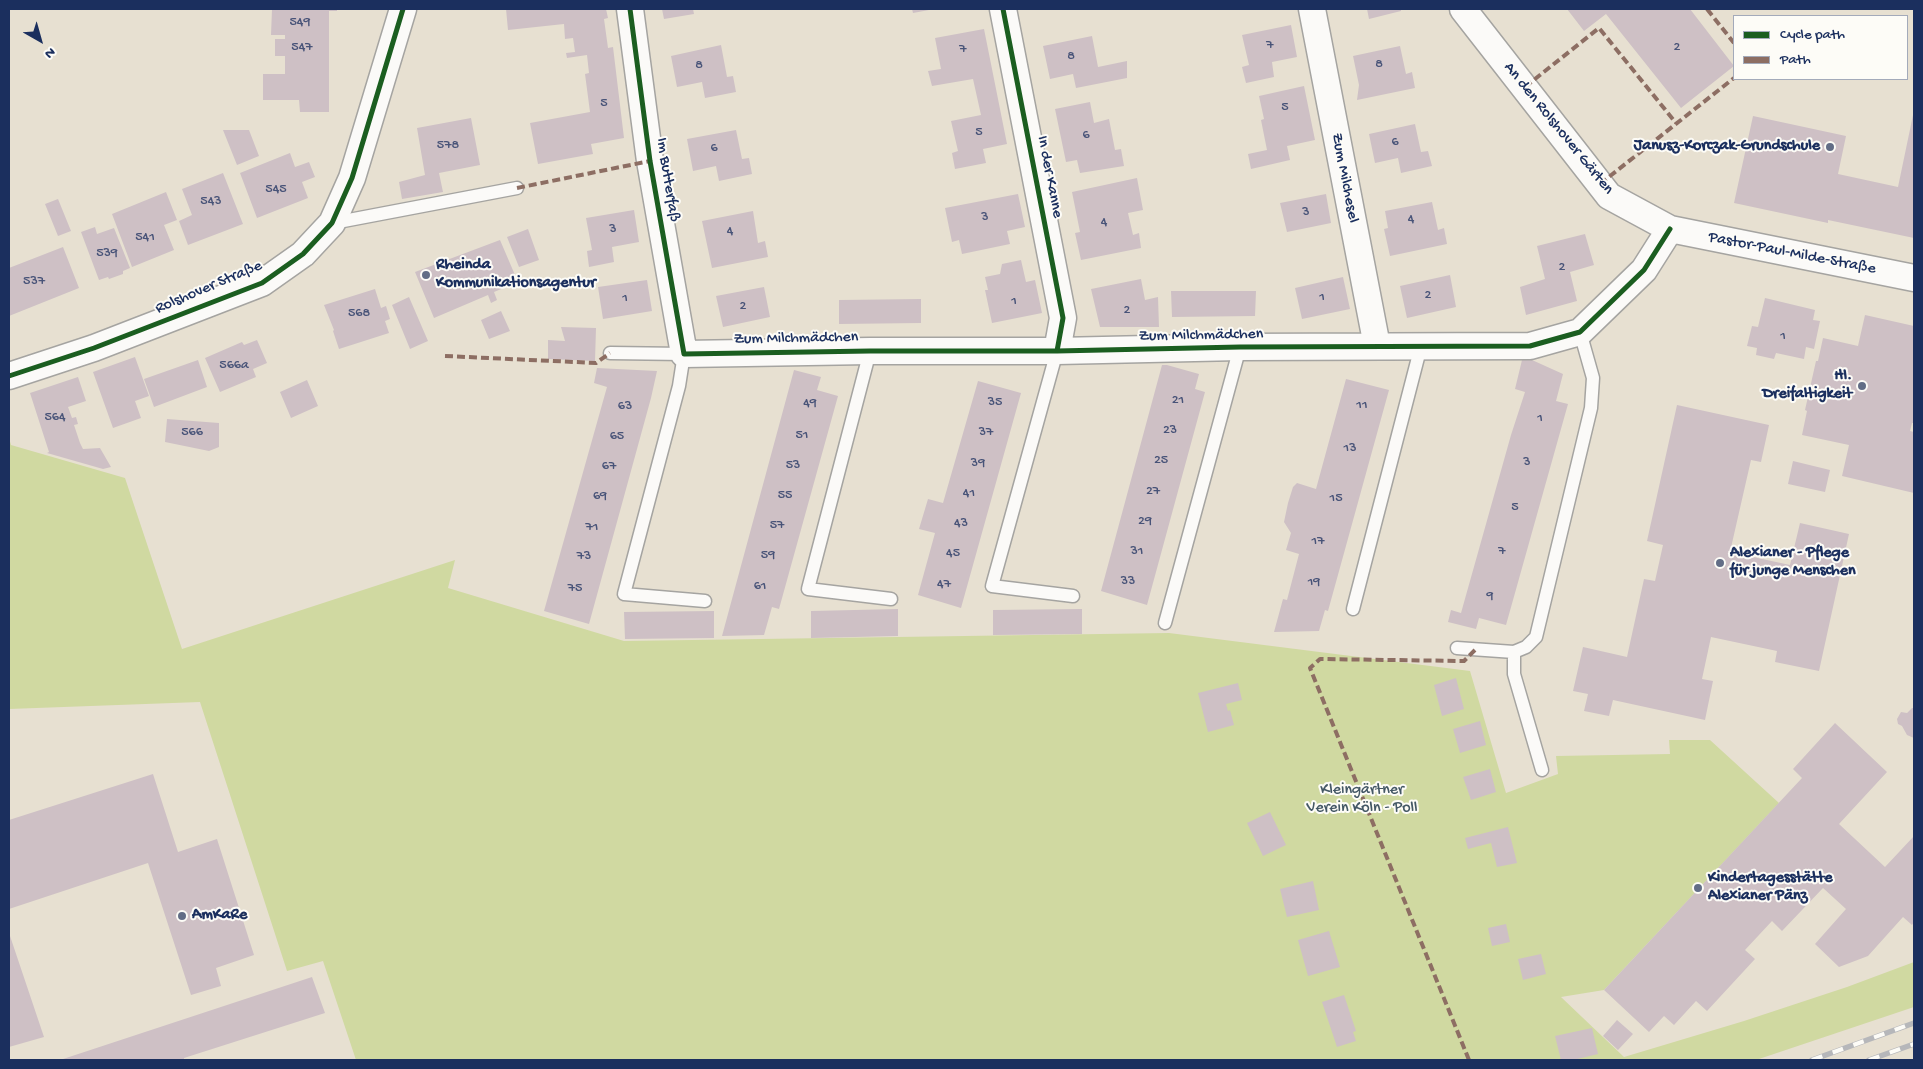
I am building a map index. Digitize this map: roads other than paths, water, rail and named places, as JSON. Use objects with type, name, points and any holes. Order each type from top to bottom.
[{"type":"street","name":"Rolshover Straße","points":[[9,376],[94,348],[262,283],[303,254],[332,223],[352,178],[403,9]]},
{"type":"street","name":"Im Butterfaß","points":[[630,9],[650,161],[684,354]]},
{"type":"street","name":"In der Kanne","points":[[1003,9],[1063,318],[1057,351]]},
{"type":"street","name":"Zum Milchesel","points":[[1312,9],[1377,346]]},
{"type":"street","name":"An den Rolshover Gärten","points":[[1463,9],[1609,196],[1670,230]]},
{"type":"street","name":"Zum Milchmädchen","points":[[684,354],[870,350],[1057,351],[1240,347],[1530,346],[1580,332],[1644,270],[1670,230]]},
{"type":"street","name":"Pastor-Paul-Milde-Straße","points":[[1670,230],[1914,278]]},
{"type":"lane","points":[[332,223],[517,188]]},
{"type":"lane","points":[[1456,648],[1514,652],[1526,647],[1536,637],[1592,408],[1593,378],[1580,332]]},
{"type":"lane","points":[[1353,609],[1421,346]]},
{"type":"lane","points":[[1165,623],[1240,347]]},
{"type":"lane","points":[[870,350],[808,589],[890,600]]},
{"type":"lane","points":[[1057,351],[992,586],[1073,596]]},
{"type":"lane","points":[[610,353],[684,354],[678,386],[624,594],[705,601]]},
{"type":"lane","points":[[1514,652],[1514,674],[1542,770]]},
{"type":"railway","points":[[1812,1060],[1914,1023]]},
{"type":"railway","points":[[1869,1060],[1914,1044]]},
{"type":"place","name":"Janusz-Korczak-Grundschule","points":[[1830,147]]},
{"type":"place","name":"Rheinda Kommunikationsagentur","points":[[426,275]]},
{"type":"place","name":"Hl. Dreifaltigkeit","points":[[1862,386]]},
{"type":"place","name":"Alexianer - Pflege für junge Menschen","points":[[1720,563]]},
{"type":"place","name":"Kindertagesstätte Alexianer Pänz","points":[[1698,888]]},
{"type":"place","name":"AmKaRe","points":[[182,916]]},
{"type":"park label","name":"Kleingärtner Verein Köln - Poll","points":[[1362,800]]}]
